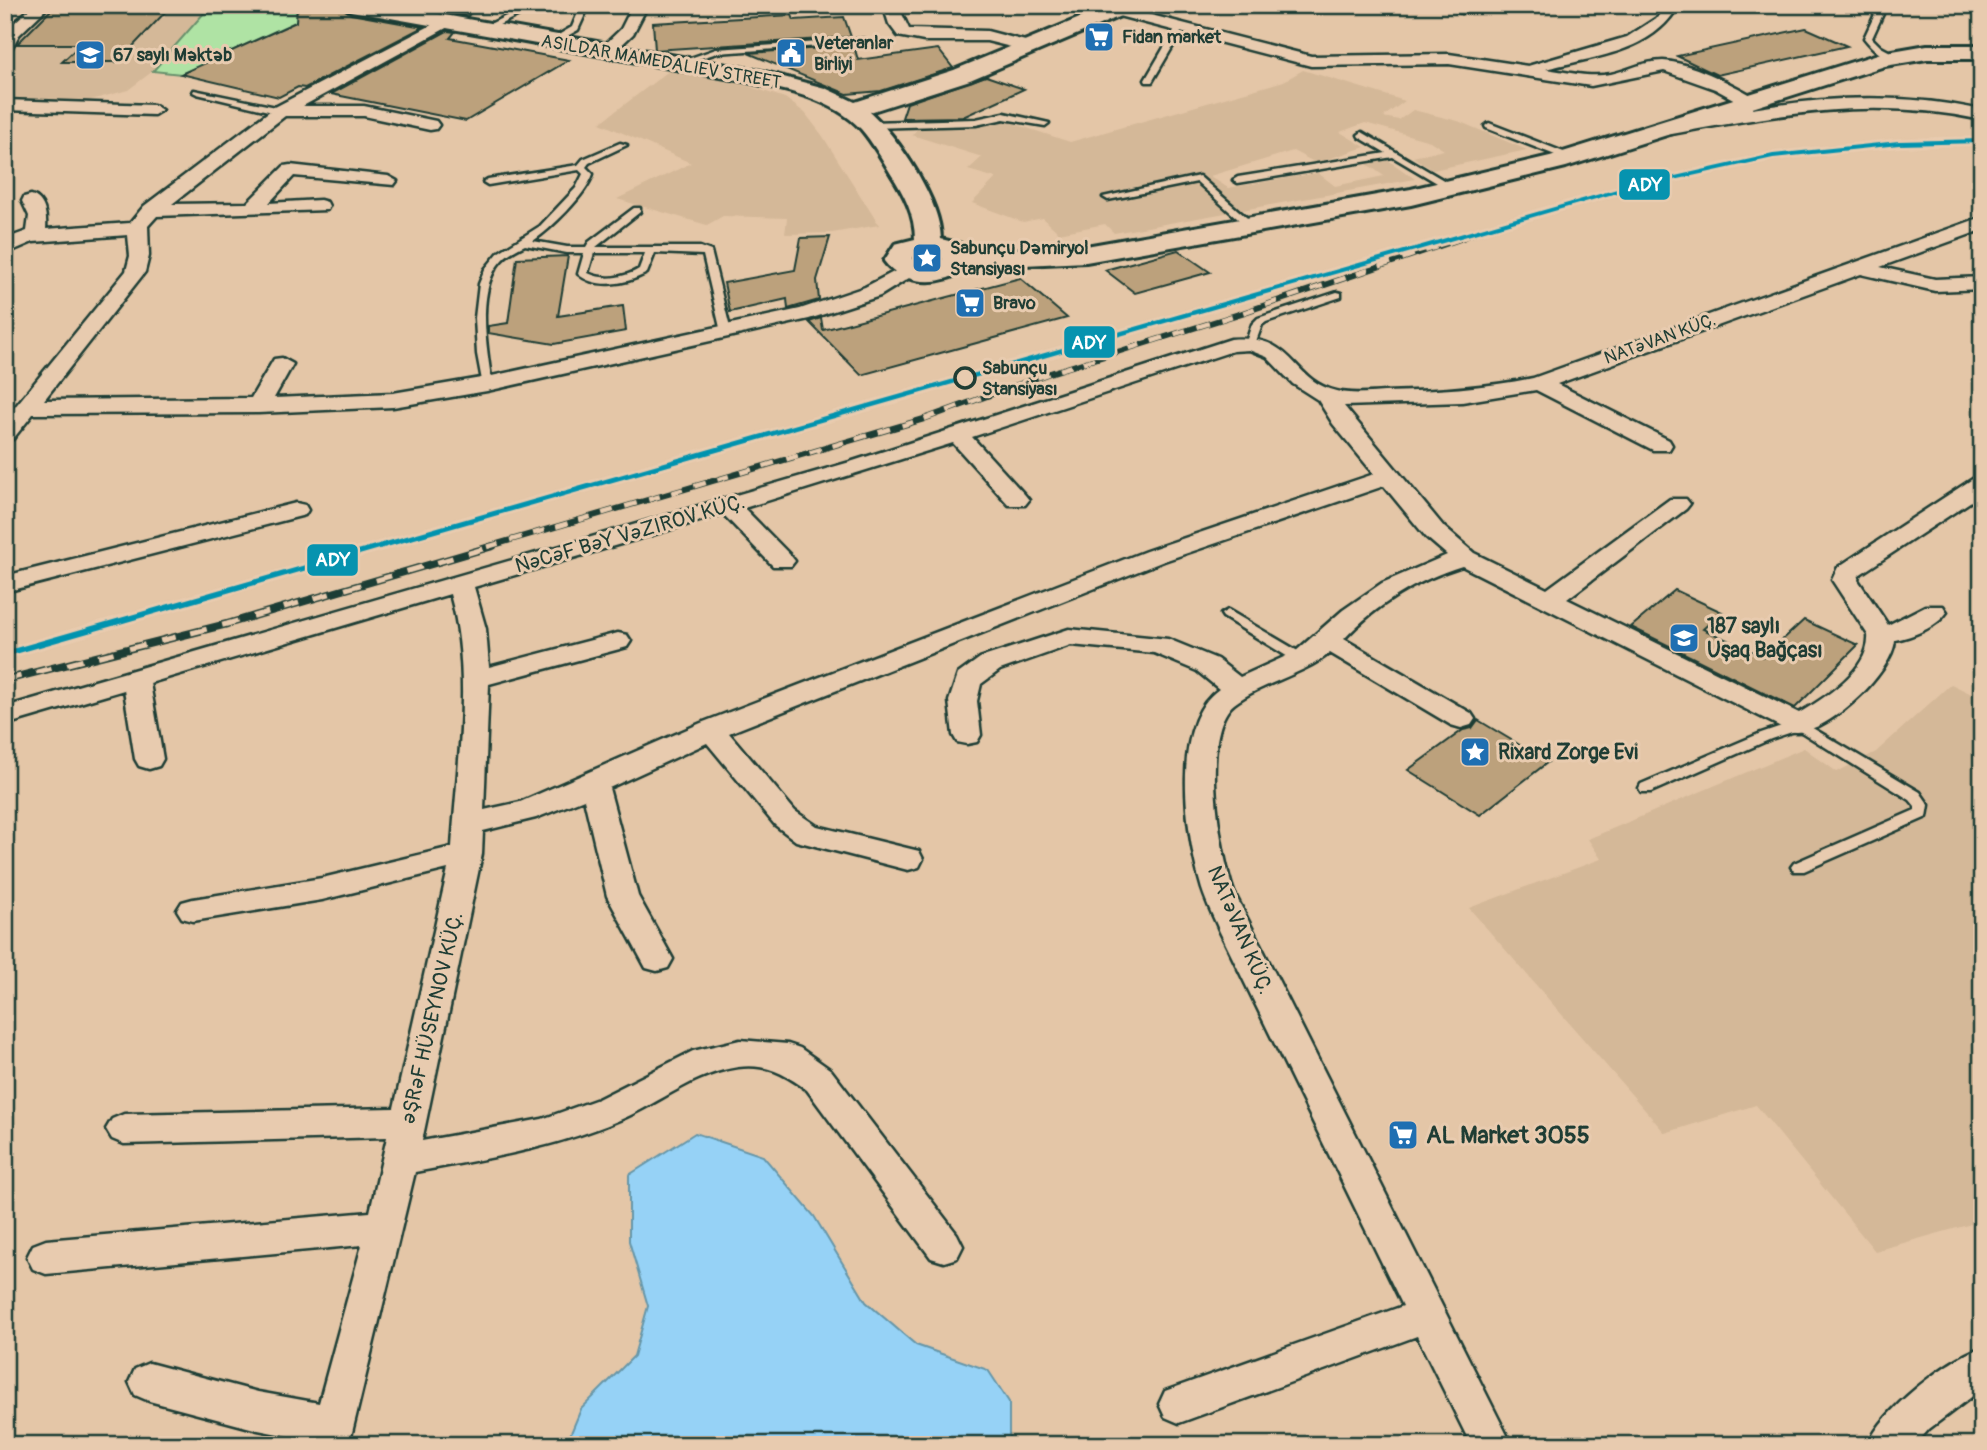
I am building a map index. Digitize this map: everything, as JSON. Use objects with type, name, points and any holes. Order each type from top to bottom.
[{"type":"street","points":[[5,46],[12,33],[43,5]]},
{"type":"street","name":"ASILDAR MAMEDALIEV STREET","points":[[351,5],[553,43],[680,63],[783,84],[853,110],[871,125],[920,202],[929,231],[928,244]]},
{"type":"street","points":[[606,51],[627,32],[641,5]]},
{"type":"street","points":[[890,5],[897,24],[904,33],[924,36],[987,36],[1031,47]]},
{"type":"street","points":[[1165,6],[1184,8],[1197,5]]},
{"type":"street","points":[[1527,70],[1625,44],[1664,19],[1672,5]]},
{"type":"street","points":[[853,110],[918,91],[1123,8],[1179,29],[1293,58],[1331,61],[1449,59],[1591,81],[1615,78],[1647,67],[1665,66],[1721,85],[1748,108],[1882,100],[1932,104],[1982,115]]},
{"type":"street","points":[[5,248],[24,237],[36,234],[90,234],[137,228],[151,210],[281,111],[445,23]]},
{"type":"street","points":[[957,260],[952,250],[928,244],[910,247],[899,254],[898,261],[912,270],[943,270],[957,260],[1086,254],[1452,188],[1571,158],[1643,134],[1748,108],[1893,57],[1927,52],[1982,52]]},
{"type":"street","points":[[5,105],[154,110]]},
{"type":"street","points":[[281,111],[364,111],[430,125]]},
{"type":"street","points":[[252,209],[290,170],[388,181]]},
{"type":"street","points":[[32,201],[38,216],[36,234]]},
{"type":"street","points":[[151,210],[320,206]]},
{"type":"street","name":"NATƏVAN KÜÇ.","points":[[1327,396],[1366,399],[1444,398],[1497,392],[1539,383],[1982,223]]},
{"type":"street","points":[[5,434],[135,272],[143,252],[137,228]]},
{"type":"street","points":[[1860,267],[1925,286],[1955,288],[1982,283]]},
{"type":"street","points":[[27,407],[258,406],[393,400],[487,384],[830,308],[890,285],[912,270]]},
{"type":"street","points":[[1251,342],[1261,344],[1278,354],[1312,387],[1327,396],[1341,419],[1435,532],[1465,558],[1799,725],[1817,716],[1850,689],[1879,652],[1881,635],[1851,592],[1845,580],[1847,572],[1982,483]]},
{"type":"street","name":"NƏCƏF BƏY VƏZIROV KÜÇ.","points":[[5,716],[958,436],[1231,345],[1251,342]]},
{"type":"street","points":[[258,406],[282,364]]},
{"type":"street","points":[[1539,383],[1661,445]]},
{"type":"street","points":[[958,436],[1017,500]]},
{"type":"street","points":[[193,910],[322,890],[468,838],[711,730],[1155,556],[1391,476]]},
{"type":"street","points":[[1547,601],[1678,504]]},
{"type":"street","points":[[727,505],[782,561]]},
{"type":"street","points":[[5,584],[296,510]]},
{"type":"street","name":"NATƏVAN KÜÇ.","points":[[1465,558],[1423,573],[1369,604],[1304,660],[1237,689],[1212,708],[1206,719],[1200,779],[1206,845],[1214,881],[1236,932],[1492,1445]]},
{"type":"street","name":"ƏŞRƏF HÜSEYNOV KÜÇ.","points":[[330,1435],[385,1227],[468,838],[476,679],[473,629],[460,584]]},
{"type":"street","points":[[1881,635],[1901,631],[1934,612]]},
{"type":"street","points":[[967,735],[963,701],[968,680],[990,664],[1069,638],[1159,645],[1186,653],[1207,665],[1237,689]]},
{"type":"street","points":[[476,679],[618,641]]},
{"type":"street","points":[[1328,641],[1461,719]]},
{"type":"street","points":[[136,678],[149,759]]},
{"type":"street","points":[[711,730],[785,818],[807,834],[908,859]]},
{"type":"street","points":[[593,784],[601,801],[619,885],[633,920],[657,959]]},
{"type":"street","points":[[400,1160],[543,1133],[610,1109],[693,1065],[740,1053],[788,1058],[819,1080],[944,1246]]},
{"type":"street","points":[[124,1129],[408,1122]]},
{"type":"street","points":[[46,1257],[385,1227]]},
{"type":"street","points":[[1179,1404],[1427,1315]]},
{"type":"street","points":[[1888,1445],[1915,1415],[1982,1365]]},
{"type":"street","points":[[149,1382],[258,1410],[330,1435]]},
{"type":"lane","points":[[482,30],[525,8],[641,5]]},
{"type":"lane","points":[[553,43],[575,28],[585,6]]},
{"type":"lane","points":[[1879,14],[1868,38],[1878,49],[1893,57]]},
{"type":"lane","points":[[1149,80],[1179,29]]},
{"type":"lane","points":[[680,63],[716,51],[862,41]]},
{"type":"lane","points":[[197,92],[281,111]]},
{"type":"lane","points":[[871,125],[976,122],[1003,116],[1045,123]]},
{"type":"lane","points":[[1489,126],[1571,158]]},
{"type":"lane","points":[[1362,135],[1452,188]]},
{"type":"lane","points":[[488,182],[581,167],[586,160],[623,145]]},
{"type":"lane","points":[[1238,180],[1394,154]]},
{"type":"lane","points":[[487,384],[479,340],[483,296],[491,268],[498,258],[543,229],[580,190],[587,174],[581,167]]},
{"type":"lane","points":[[1108,197],[1199,179],[1251,226]]},
{"type":"lane","points":[[637,210],[602,234],[588,250],[583,274],[586,277],[626,279],[643,271],[651,250]]},
{"type":"lane","points":[[524,242],[543,248],[708,253],[726,332]]},
{"type":"lane","points":[[1251,342],[1257,324],[1262,320],[1337,295]]},
{"type":"lane","points":[[1228,614],[1304,660]]},
{"type":"lane","points":[[1646,788],[1799,725],[1915,796],[1922,805],[1922,813],[1799,867]]},
{"type":"shaded area","name":"67 saylı Məktəb","points":[[50,5],[234,5],[228,12],[204,13],[153,71],[128,90],[80,103],[10,101],[14,38]]},
{"type":"shaded area","points":[[670,70],[729,80],[785,98],[805,113],[822,135],[879,225],[832,233],[785,234],[787,218],[723,216],[707,225],[617,199],[691,163],[600,123]]},
{"type":"shaded area","points":[[1303,70],[1405,101],[1383,117],[1399,120],[1413,110],[1458,121],[1527,150],[1433,170],[1413,157],[1444,150],[1430,141],[1365,123],[1340,132],[1365,147],[1316,163],[1293,151],[1210,176],[1228,188],[1318,173],[1335,186],[1384,176],[1367,164],[1388,160],[1415,179],[1114,233],[1105,224],[1059,233],[1043,218],[1023,222],[972,203],[996,178],[968,170],[982,157],[912,135],[922,124],[985,126],[1003,120],[1070,142],[1284,81]]},
{"type":"shaded area","points":[[1951,684],[1982,699],[1982,1221],[1875,1251],[1756,1105],[1665,1133],[1469,908],[1601,859],[1588,839],[1804,748],[1837,772],[1876,752]]},
{"type":"green space","points":[[234,5],[313,5],[324,9],[181,74],[153,71],[204,13],[228,12]]},
{"type":"water","points":[[695,1133],[763,1156],[814,1216],[866,1302],[916,1345],[988,1370],[1009,1402],[1009,1445],[566,1445],[581,1409],[634,1356],[648,1306],[629,1241],[629,1175]]},
{"type":"building","points":[[56,5],[172,5],[118,62],[62,62],[81,44],[17,44]]},
{"type":"building","points":[[297,5],[338,5],[351,14],[423,27],[305,88],[298,87],[279,97],[181,74],[296,22]]},
{"type":"building","points":[[404,5],[477,5],[468,16]]},
{"type":"building","points":[[792,15],[794,20],[844,17],[851,37],[655,50],[653,23]]},
{"type":"building","points":[[1806,28],[1847,46],[1717,75],[1677,56]]},
{"type":"building","points":[[447,31],[455,32],[450,38],[569,60],[466,121],[331,94]]},
{"type":"building","points":[[854,46],[858,60],[938,49],[953,68],[881,91],[847,94],[748,53]]},
{"type":"building","points":[[986,76],[1024,89],[963,117],[902,118],[907,103]]},
{"type":"building","points":[[830,237],[817,280],[819,300],[788,309],[787,299],[730,312],[724,283],[795,270],[801,238]]},
{"type":"building","points":[[1178,250],[1210,272],[1135,293],[1105,270]]},
{"type":"building","points":[[568,256],[558,316],[623,306],[626,331],[554,344],[488,333],[488,326],[508,323],[517,258]]},
{"type":"building","name":"Sabunçu Stansiyası","points":[[1020,278],[1067,318],[861,375],[809,322],[821,318],[823,330]]},
{"type":"building","points":[[1675,590],[1722,612],[1703,629],[1764,657],[1804,620],[1858,645],[1795,708],[1631,627]]},
{"type":"building","points":[[1478,720],[1548,762],[1480,815],[1408,770],[1463,730],[1472,728]]},
{"type":"railway","points":[[1457,240],[1537,213]]},
{"type":"railway","points":[[487,547],[924,419],[1050,373],[1242,313],[1463,238]]},
{"type":"railway","points":[[5,680],[227,624],[493,546]]},
{"type":"transit line","name":"ADY","points":[[5,654],[1619,190],[1773,156],[1899,143],[1982,141]]},
{"type":"place","name":"Fidan market","points":[[1099,37]]},
{"type":"place","name":"Veteranlar Birliyi","points":[[791,53]]},
{"type":"place","name":"67 saylı Məktəb","points":[[90,55]]},
{"type":"place","name":"Sabunçu Dəmiryol Stansiyası","points":[[927,258]]},
{"type":"place","name":"Bravo","points":[[970,303]]},
{"type":"place","name":"Sabunçu Stansiyası","points":[[965,378]]},
{"type":"place","name":"187 saylı Uşaq Bağçası","points":[[1684,638]]},
{"type":"place","name":"Rixard Zorge Evi","points":[[1475,752]]},
{"type":"place","name":"AL Market 3055","points":[[1403,1135]]}]
